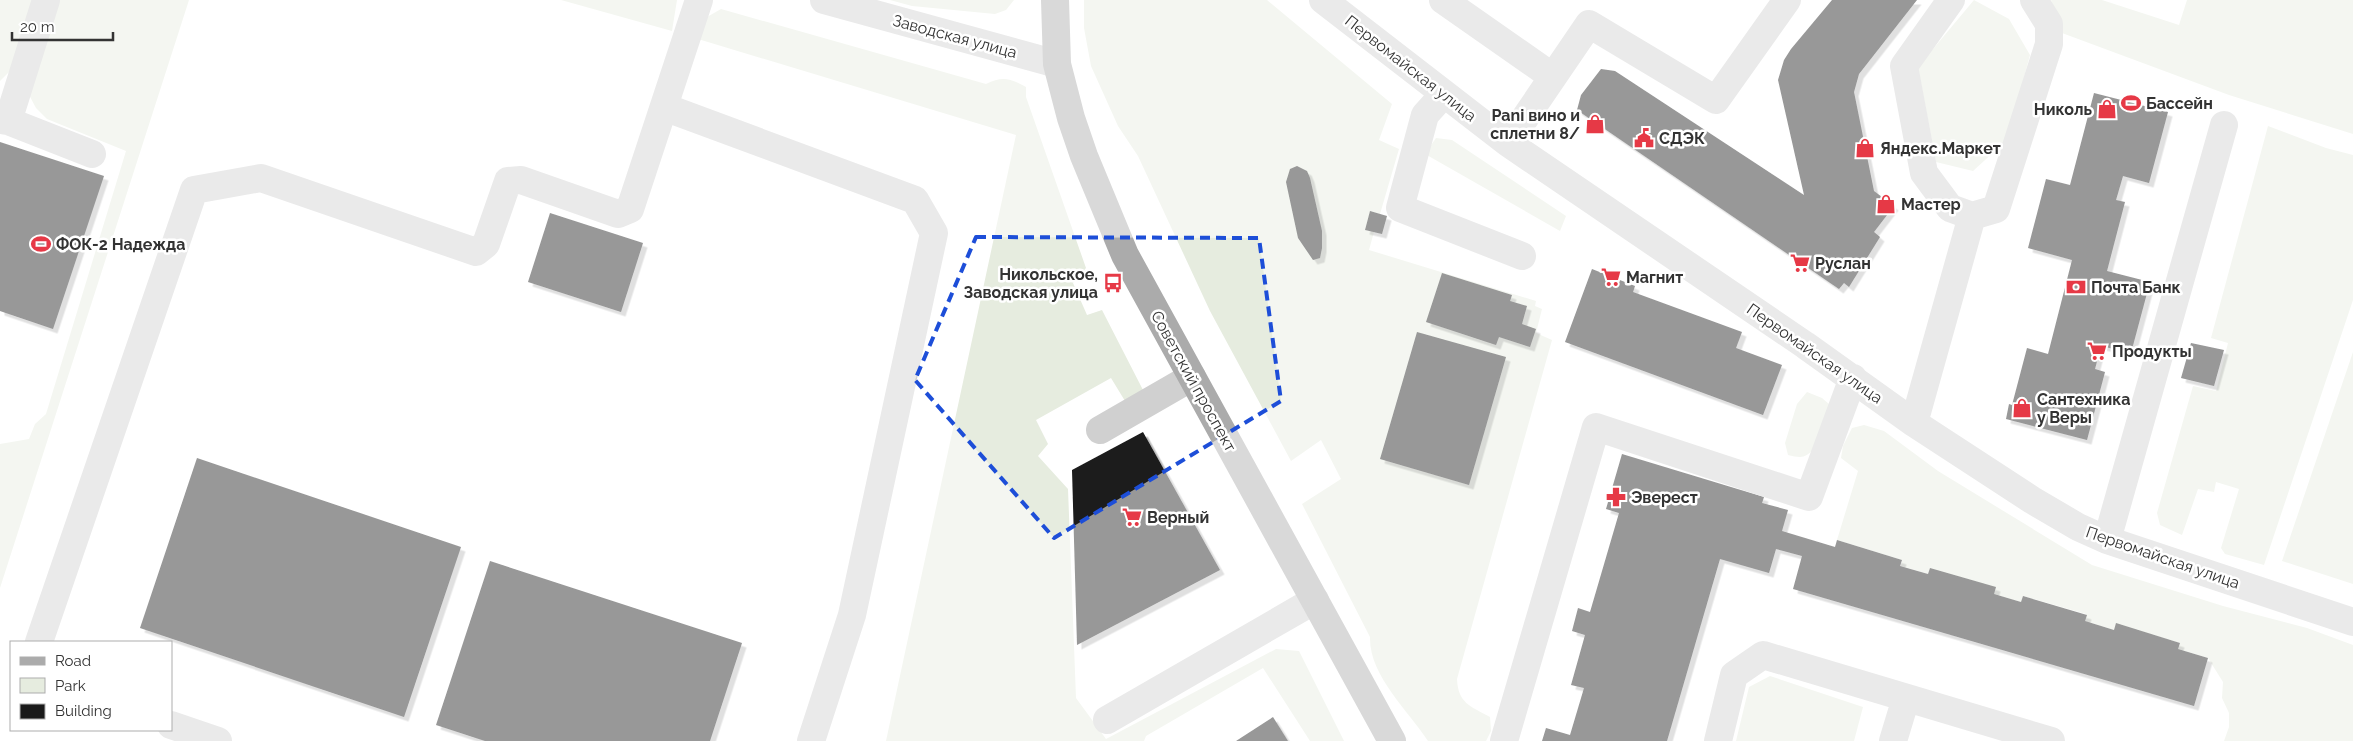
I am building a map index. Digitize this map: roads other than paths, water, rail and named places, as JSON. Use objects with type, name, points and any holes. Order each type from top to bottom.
[{"type":"main road","name":"Советский проспект","points":[[1055,0],[1057,64],[1071,118],[1125,255],[1392,741]]},
{"type":"street","points":[[46,0],[4,120],[92,154]]},
{"type":"street","points":[[40,641],[194,190],[261,178],[476,252],[486,244],[508,181],[521,180],[618,214],[630,209],[699,0]]},
{"type":"street","name":"Заводская улица","points":[[824,0],[1057,64]]},
{"type":"street","name":"Первомайская улица","points":[[1323,0],[1508,143],[1853,378],[1914,423],[2032,500],[2078,527],[2107,540],[2353,622]]},
{"type":"street","points":[[1443,0],[1553,77]]},
{"type":"street","points":[[1508,143],[1589,24],[1716,100],[1787,0]]},
{"type":"street","points":[[1951,0],[1904,66],[1924,173],[1950,208],[1972,216],[1996,208],[2049,44],[2049,24],[2034,0]]},
{"type":"street","points":[[1443,94],[1425,115],[1400,208],[1522,256]]},
{"type":"street","points":[[664,107],[915,200],[934,233],[852,615],[811,741]]},
{"type":"street","points":[[2107,540],[2224,125]]},
{"type":"street","points":[[1914,423],[1972,216]]},
{"type":"street","points":[[1100,430],[1192,377]]},
{"type":"street","points":[[1504,741],[1596,428],[1809,497],[1853,378]]},
{"type":"street","points":[[1107,720],[1315,600]]},
{"type":"street","points":[[1718,741],[1734,675],[1763,655],[2051,741]]},
{"type":"street","points":[[1893,741],[1906,698]]},
{"type":"street","points":[[172,725],[218,741]]},
{"type":"place","name":"Бассейн","points":[[2131,103]]},
{"type":"place","name":"Николь","points":[[2107,109]]},
{"type":"place","name":"Pani вино и сплетни 8/","points":[[1595,124]]},
{"type":"place","name":"СДЭК","points":[[1644,138]]},
{"type":"place","name":"Яндекс.Маркет","points":[[1865,148]]},
{"type":"place","name":"Мастер","points":[[1886,204]]},
{"type":"place","name":"ФОК-2 Надежда","points":[[41,244]]},
{"type":"place","name":"Руслан","points":[[1800,263]]},
{"type":"place","name":"Магнит","points":[[1611,277]]},
{"type":"place","name":"Никольское, Заводская улица","points":[[1113,283]]},
{"type":"place","name":"Почта Банк","points":[[2076,287]]},
{"type":"place","name":"Продукты","points":[[2097,351]]},
{"type":"place","name":"Сантехника у Веры","points":[[2022,408]]},
{"type":"place","name":"Эверест","points":[[1616,497]]},
{"type":"place","name":"Верный","points":[[1132,517]]}]
